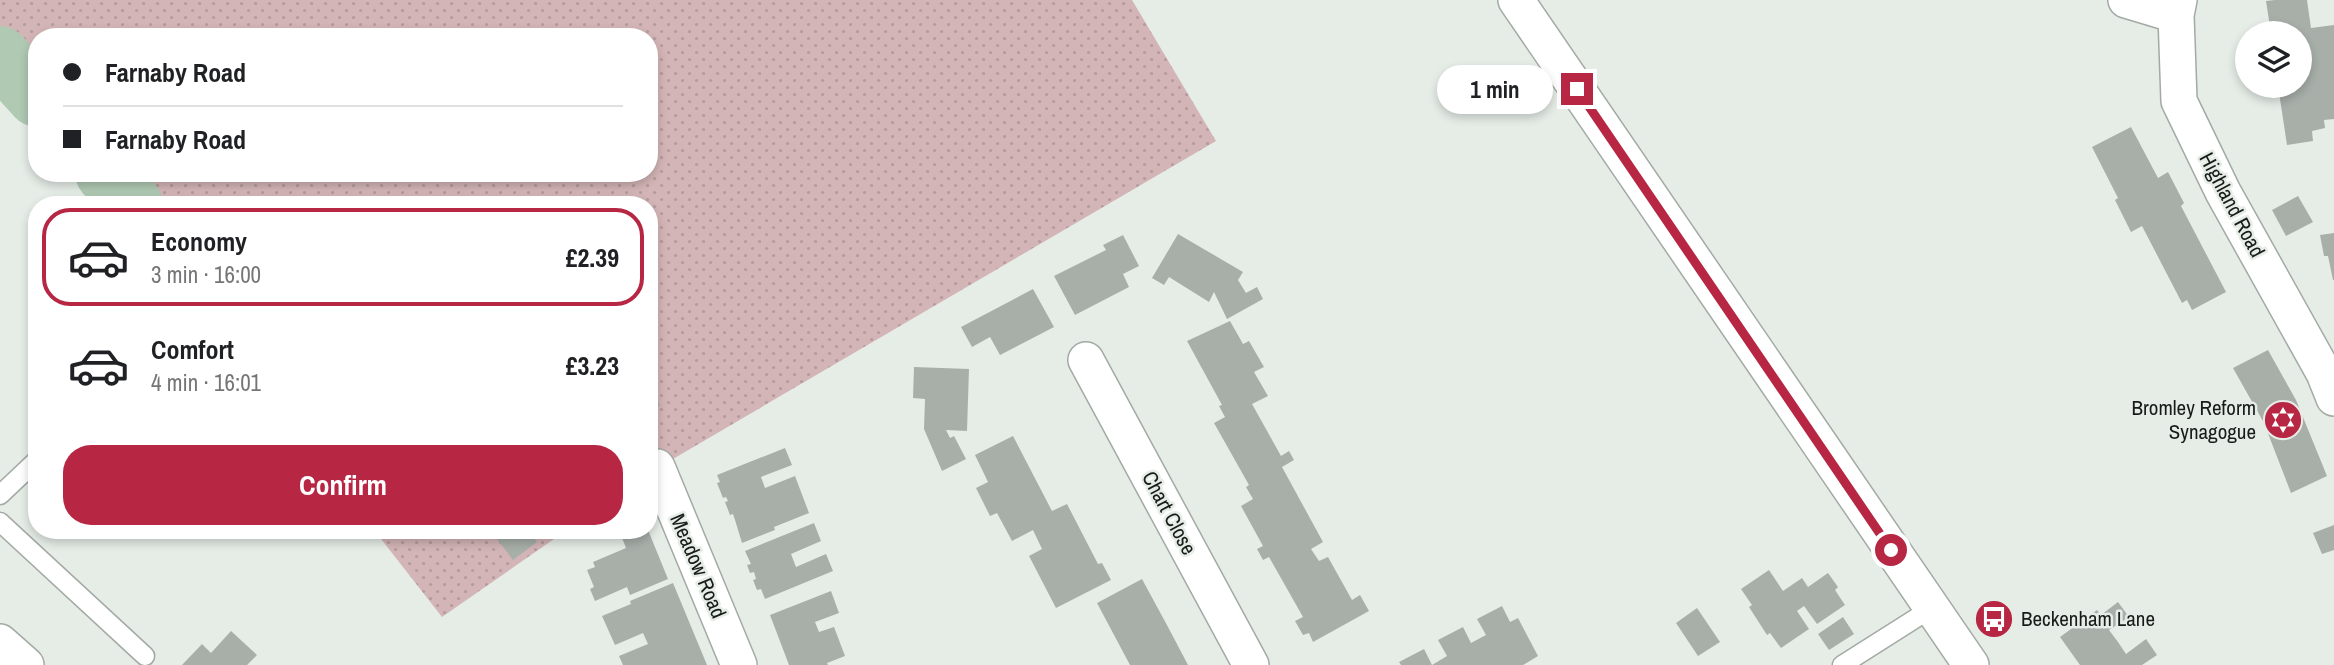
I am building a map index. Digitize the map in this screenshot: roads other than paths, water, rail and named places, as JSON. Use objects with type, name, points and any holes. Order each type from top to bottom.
[{"type":"street","points":[[1516,0],[1971,665]]},
{"type":"street","points":[[2126,0],[2177,8]]},
{"type":"street","name":"Highland Road","points":[[2177,8],[2179,101],[2223,192],[2324,373],[2334,398]]},
{"type":"street","name":"Chart Close","points":[[1086,360],[1251,665]]},
{"type":"street","name":"Meadow Road","points":[[658,469],[739,665]]},
{"type":"street","points":[[0,642],[26,665]]},
{"type":"lane","points":[[0,495],[28,469]]},
{"type":"lane","points":[[0,522],[145,656]]},
{"type":"lane","points":[[1842,665],[1932,608]]},
{"type":"waterway","points":[[0,56],[28,87]]},
{"type":"waterway","points":[[113,182],[125,196]]},
{"type":"place","name":"Bromley Reform Synagogue","points":[[2283,420]]},
{"type":"place","name":"Beckenham Lane","points":[[1994,619]]}]
